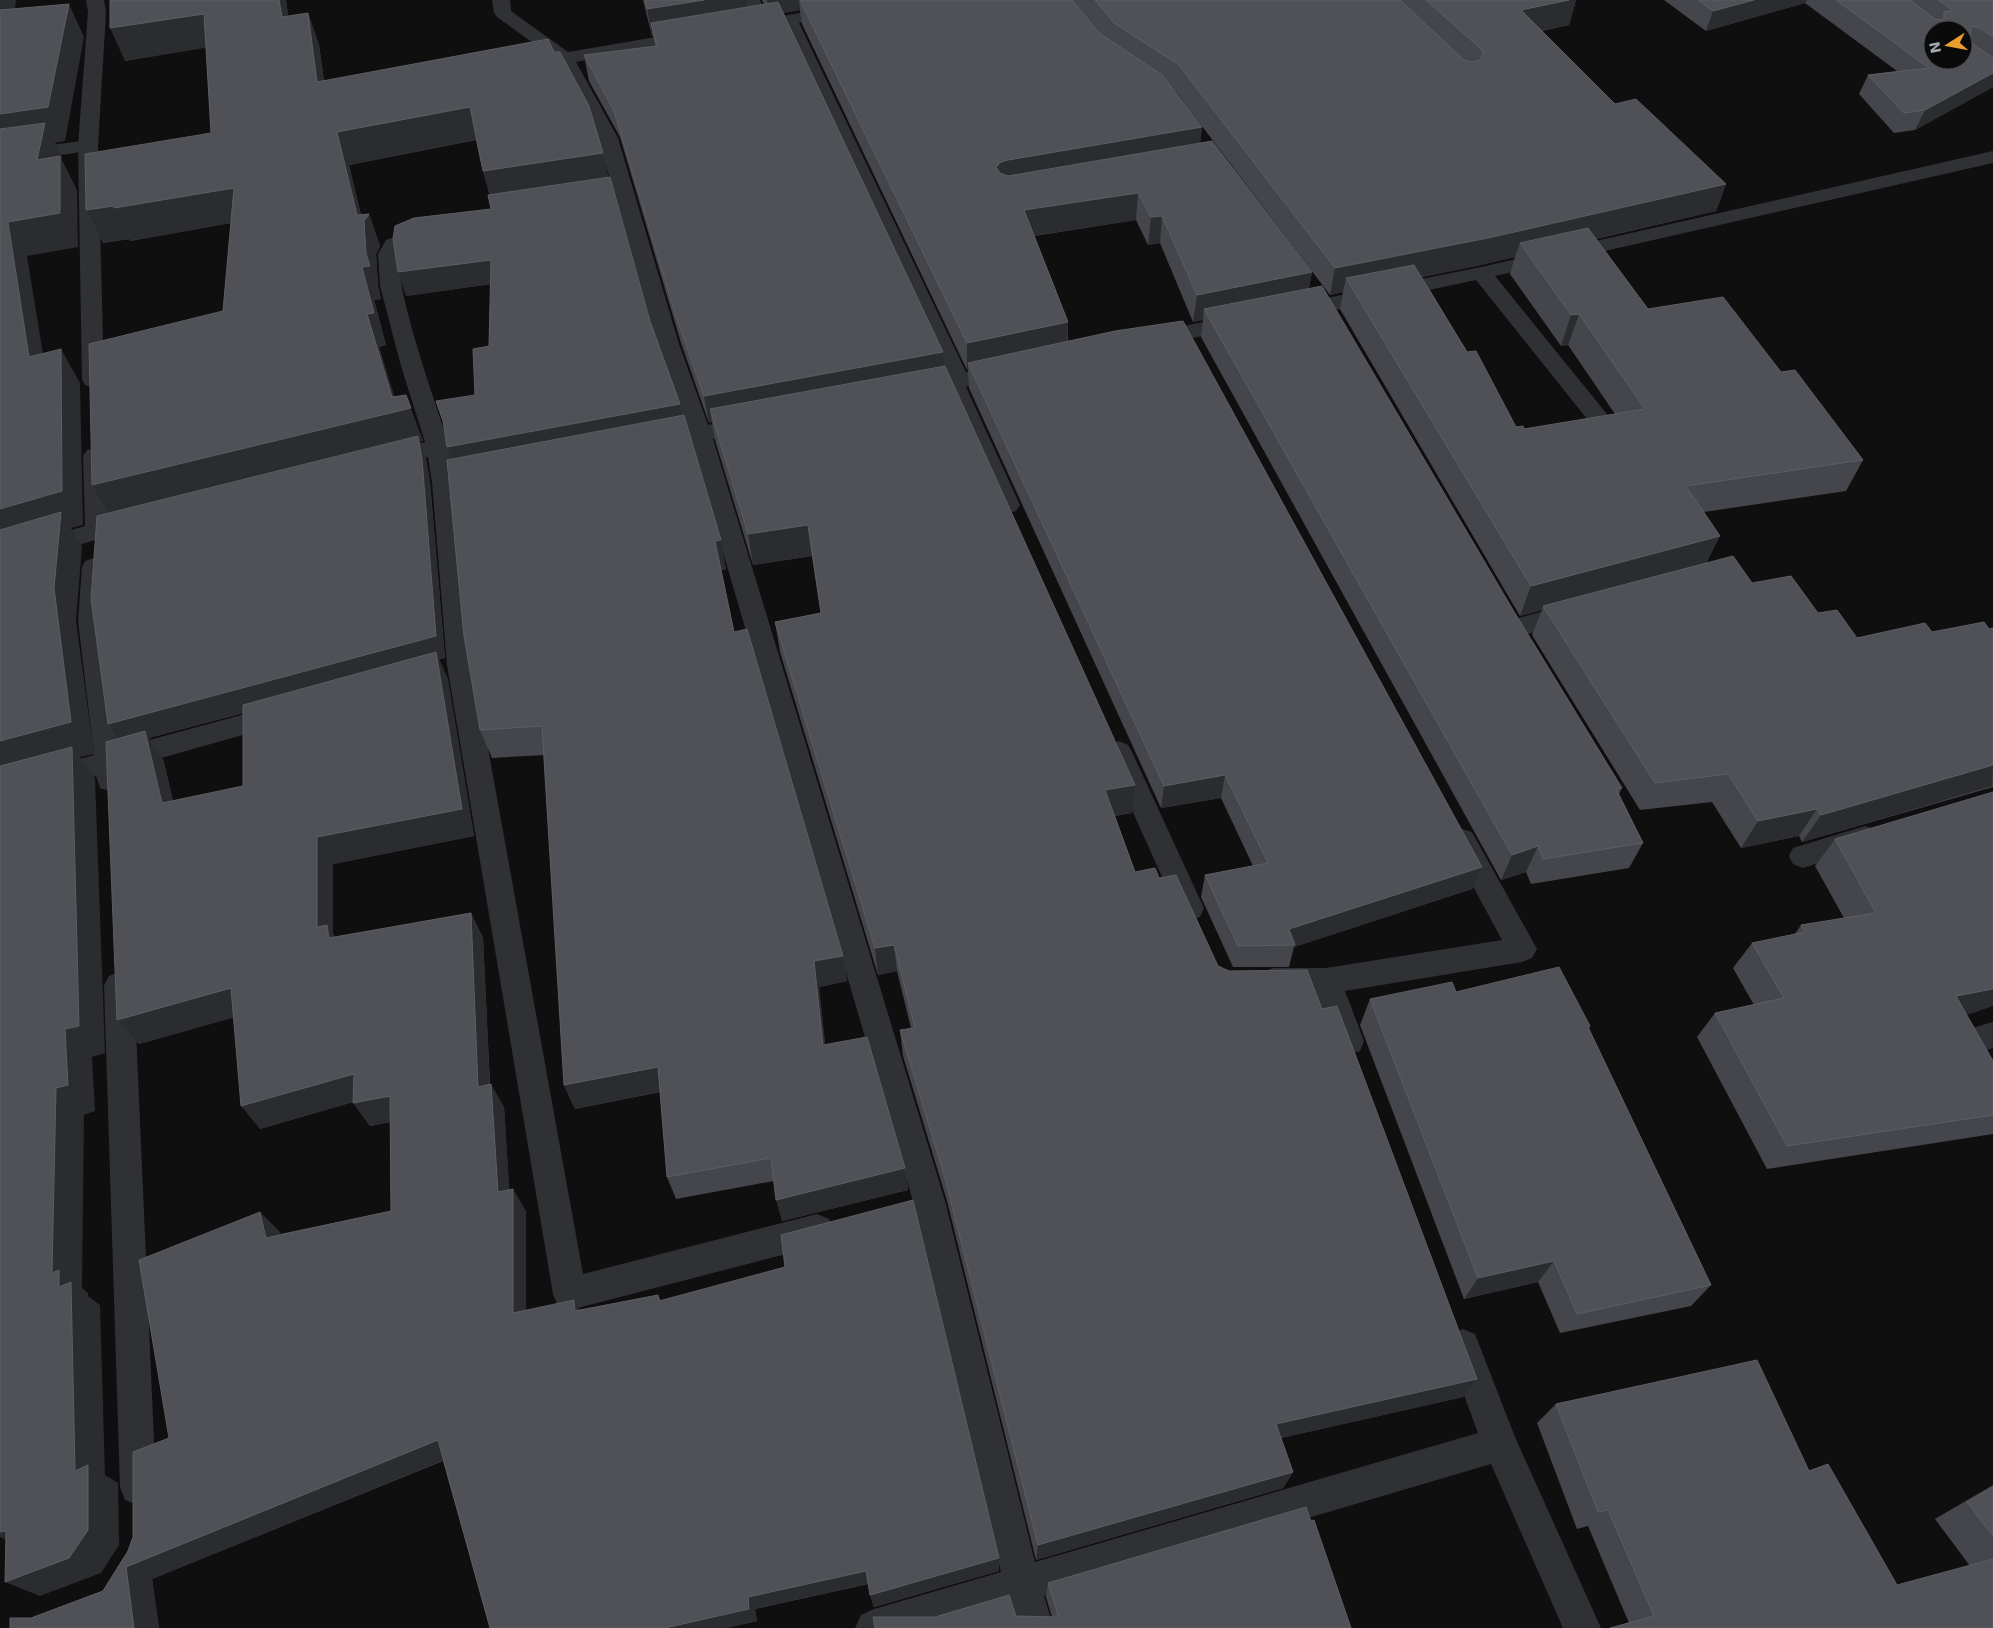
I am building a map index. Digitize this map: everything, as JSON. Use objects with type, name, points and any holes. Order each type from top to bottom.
[{"type":"street","points":[[501,0],[503,13],[565,58],[608,138],[613,192],[700,434],[929,1201],[1022,1584],[1035,1628]]},
{"type":"street","points":[[751,0],[762,24]]},
{"type":"street","points":[[742,28],[900,0]]},
{"type":"street","points":[[90,14],[88,146],[94,402]]},
{"type":"street","points":[[788,20],[956,383],[1019,530]]},
{"type":"street","points":[[536,63],[713,33]]},
{"type":"street","points":[[0,158],[88,146]]},
{"type":"street","points":[[1128,344],[1482,273],[1993,157]]},
{"type":"street","points":[[446,223],[393,244],[388,254],[391,286],[412,366],[438,447],[444,482],[450,667],[570,1294],[844,1223]]},
{"type":"street","points":[[1482,273],[1611,434]]},
{"type":"street","points":[[1185,332],[1199,358]]},
{"type":"street","points":[[895,397],[1025,366]]},
{"type":"street","points":[[631,447],[778,419]]},
{"type":"street","points":[[94,432],[106,528],[91,621],[110,762],[111,802]]},
{"type":"street","points":[[362,465],[438,447]]},
{"type":"street","points":[[444,482],[513,469]]},
{"type":"street","points":[[0,560],[106,528]]},
{"type":"street","points":[[1513,629],[1596,606]]},
{"type":"street","points":[[0,792],[299,709]]},
{"type":"street","points":[[1109,729],[1203,937]]},
{"type":"street","points":[[1242,982],[1326,981],[1522,949],[1450,818]]},
{"type":"street","points":[[1803,856],[1889,830]]},
{"type":"street","points":[[118,960],[138,1445],[138,1512]]},
{"type":"street","points":[[1326,981],[1357,1064]]},
{"type":"street","points":[[901,1208],[929,1201]]},
{"type":"street","points":[[1455,1324],[1500,1444],[1582,1628]]},
{"type":"street","points":[[874,1628],[1500,1444]]},
{"type":"building","points":[[110,0],[279,0],[282,17],[308,13],[317,82],[548,39],[554,52],[560,52],[589,106],[603,153],[483,171],[470,107],[337,132],[357,215],[369,214],[364,221],[366,253],[370,266],[362,267],[374,313],[367,314],[392,397],[406,395],[411,408],[92,485],[89,344],[223,311],[234,188],[114,208],[114,206],[86,210],[85,154],[211,133],[204,14],[110,28]]},
{"type":"building","points":[[645,0],[704,0],[647,9]]},
{"type":"building","points":[[800,0],[1072,0],[1099,33],[1162,75],[1202,127],[1008,160],[1001,162],[996,167],[1000,173],[1008,176],[1212,141],[1312,272],[1197,295],[1162,216],[1151,217],[1138,193],[1024,210],[1068,322],[967,343]]},
{"type":"building","points":[[1095,0],[1400,0],[1464,60],[1472,62],[1480,60],[1483,53],[1481,49],[1426,0],[1569,0],[1521,10],[1615,104],[1636,99],[1726,184],[1488,238],[1335,268],[1179,65],[1114,23]]},
{"type":"building","points":[[1698,0],[1754,0],[1713,11]]},
{"type":"building","points":[[1836,0],[1910,0],[1935,19],[1944,20],[1923,20],[1923,64]]},
{"type":"building","points":[[1938,0],[1993,0],[1993,37],[1980,28],[1973,26],[1973,20],[1944,20],[1944,12],[1951,11],[1951,9]]},
{"type":"building","points":[[778,2],[943,352],[704,396],[676,317],[614,111],[584,55],[657,46],[651,23]]},
{"type":"building","points":[[69,4],[48,107],[0,114],[0,10]]},
{"type":"building","points":[[1973,44],[1993,58],[1993,73],[1925,110],[1904,113],[1868,75],[1923,69],[1973,70]]},
{"type":"building","points":[[45,123],[37,160],[60,156],[60,213],[8,222],[29,357],[61,349],[62,491],[0,509],[0,129]]},
{"type":"building","points":[[610,177],[650,321],[680,404],[447,447],[443,421],[436,401],[475,395],[473,349],[489,346],[491,260],[398,272],[393,239],[395,226],[414,218],[491,209],[488,195]]},
{"type":"building","points":[[1588,228],[1648,309],[1723,297],[1781,372],[1795,370],[1863,460],[1686,486],[1720,536],[1531,586],[1346,278],[1414,265],[1467,352],[1476,351],[1516,427],[1523,426],[1524,429],[1645,409],[1579,314],[1571,315],[1520,243]]},
{"type":"building","points":[[1322,286],[1513,610],[1622,788],[1616,789],[1643,843],[1543,859],[1538,846],[1512,855],[1204,309]]},
{"type":"building","points":[[1183,321],[1482,867],[1289,929],[1295,945],[1238,946],[1205,875],[1268,863],[1225,775],[1164,786],[968,363],[1115,331]]},
{"type":"building","points":[[945,366],[1135,785],[1105,790],[1135,872],[1155,868],[1159,878],[1176,875],[1218,966],[1229,971],[1307,970],[1322,1009],[1337,1006],[1477,1379],[1276,1424],[1293,1472],[1038,1545],[945,1178],[900,1030],[915,1028],[894,945],[875,948],[775,622],[821,613],[808,525],[748,534],[710,409]]},
{"type":"building","points":[[684,415],[721,540],[715,541],[734,632],[747,629],[843,956],[814,961],[823,1045],[867,1037],[905,1168],[776,1200],[771,1158],[667,1177],[658,1067],[564,1085],[542,726],[480,730],[464,636],[447,460]]},
{"type":"building","points":[[418,436],[422,459],[436,636],[108,724],[91,599],[97,516]]},
{"type":"building","points":[[61,512],[54,588],[71,722],[0,741],[0,530]]},
{"type":"building","points":[[1733,556],[1752,583],[1791,576],[1818,613],[1837,610],[1857,638],[1925,623],[1932,632],[1984,622],[1989,629],[1993,628],[1993,765],[1821,815],[1817,809],[1758,821],[1728,774],[1655,783],[1543,606]]},
{"type":"building","points":[[436,652],[462,809],[317,837],[317,927],[327,925],[329,938],[471,913],[478,1087],[491,1084],[498,1192],[513,1189],[513,1313],[574,1300],[575,1311],[658,1295],[659,1301],[785,1267],[781,1235],[913,1200],[999,1558],[870,1595],[866,1571],[748,1597],[749,1609],[665,1628],[490,1628],[438,1440],[126,1567],[134,1628],[10,1628],[10,1618],[31,1618],[103,1591],[128,1551],[133,1537],[133,1452],[169,1438],[139,1260],[260,1212],[266,1238],[391,1211],[390,1096],[353,1103],[354,1074],[241,1106],[231,988],[117,1020],[106,742],[145,731],[162,803],[243,786],[243,705]]},
{"type":"building","points":[[72,747],[79,1026],[65,1029],[68,1085],[56,1088],[52,1273],[59,1270],[59,1287],[71,1282],[75,1471],[88,1465],[88,1530],[69,1558],[5,1582],[6,1531],[0,1532],[0,766]]},
{"type":"building","points":[[1993,792],[1993,989],[1956,996],[1993,1061],[1993,1115],[1787,1146],[1715,1013],[1784,998],[1752,943],[1805,932],[1801,925],[1876,913],[1835,839]]},
{"type":"building","points":[[1559,967],[1590,1026],[1588,1027],[1711,1285],[1577,1314],[1554,1261],[1478,1278],[1370,999],[1452,982],[1456,992]]},
{"type":"building","points":[[1757,1360],[1809,1471],[1828,1464],[1897,1585],[1993,1559],[1993,1628],[1610,1628],[1654,1616],[1608,1510],[1598,1512],[1556,1404]]},
{"type":"building","points":[[1993,1487],[1993,1536],[1967,1502]]},
{"type":"building","points":[[1306,1507],[1311,1521],[1314,1520],[1351,1628],[875,1628],[873,1617],[935,1617],[1009,1595],[1016,1616],[1056,1617],[1058,1614],[1048,1583]]}]
